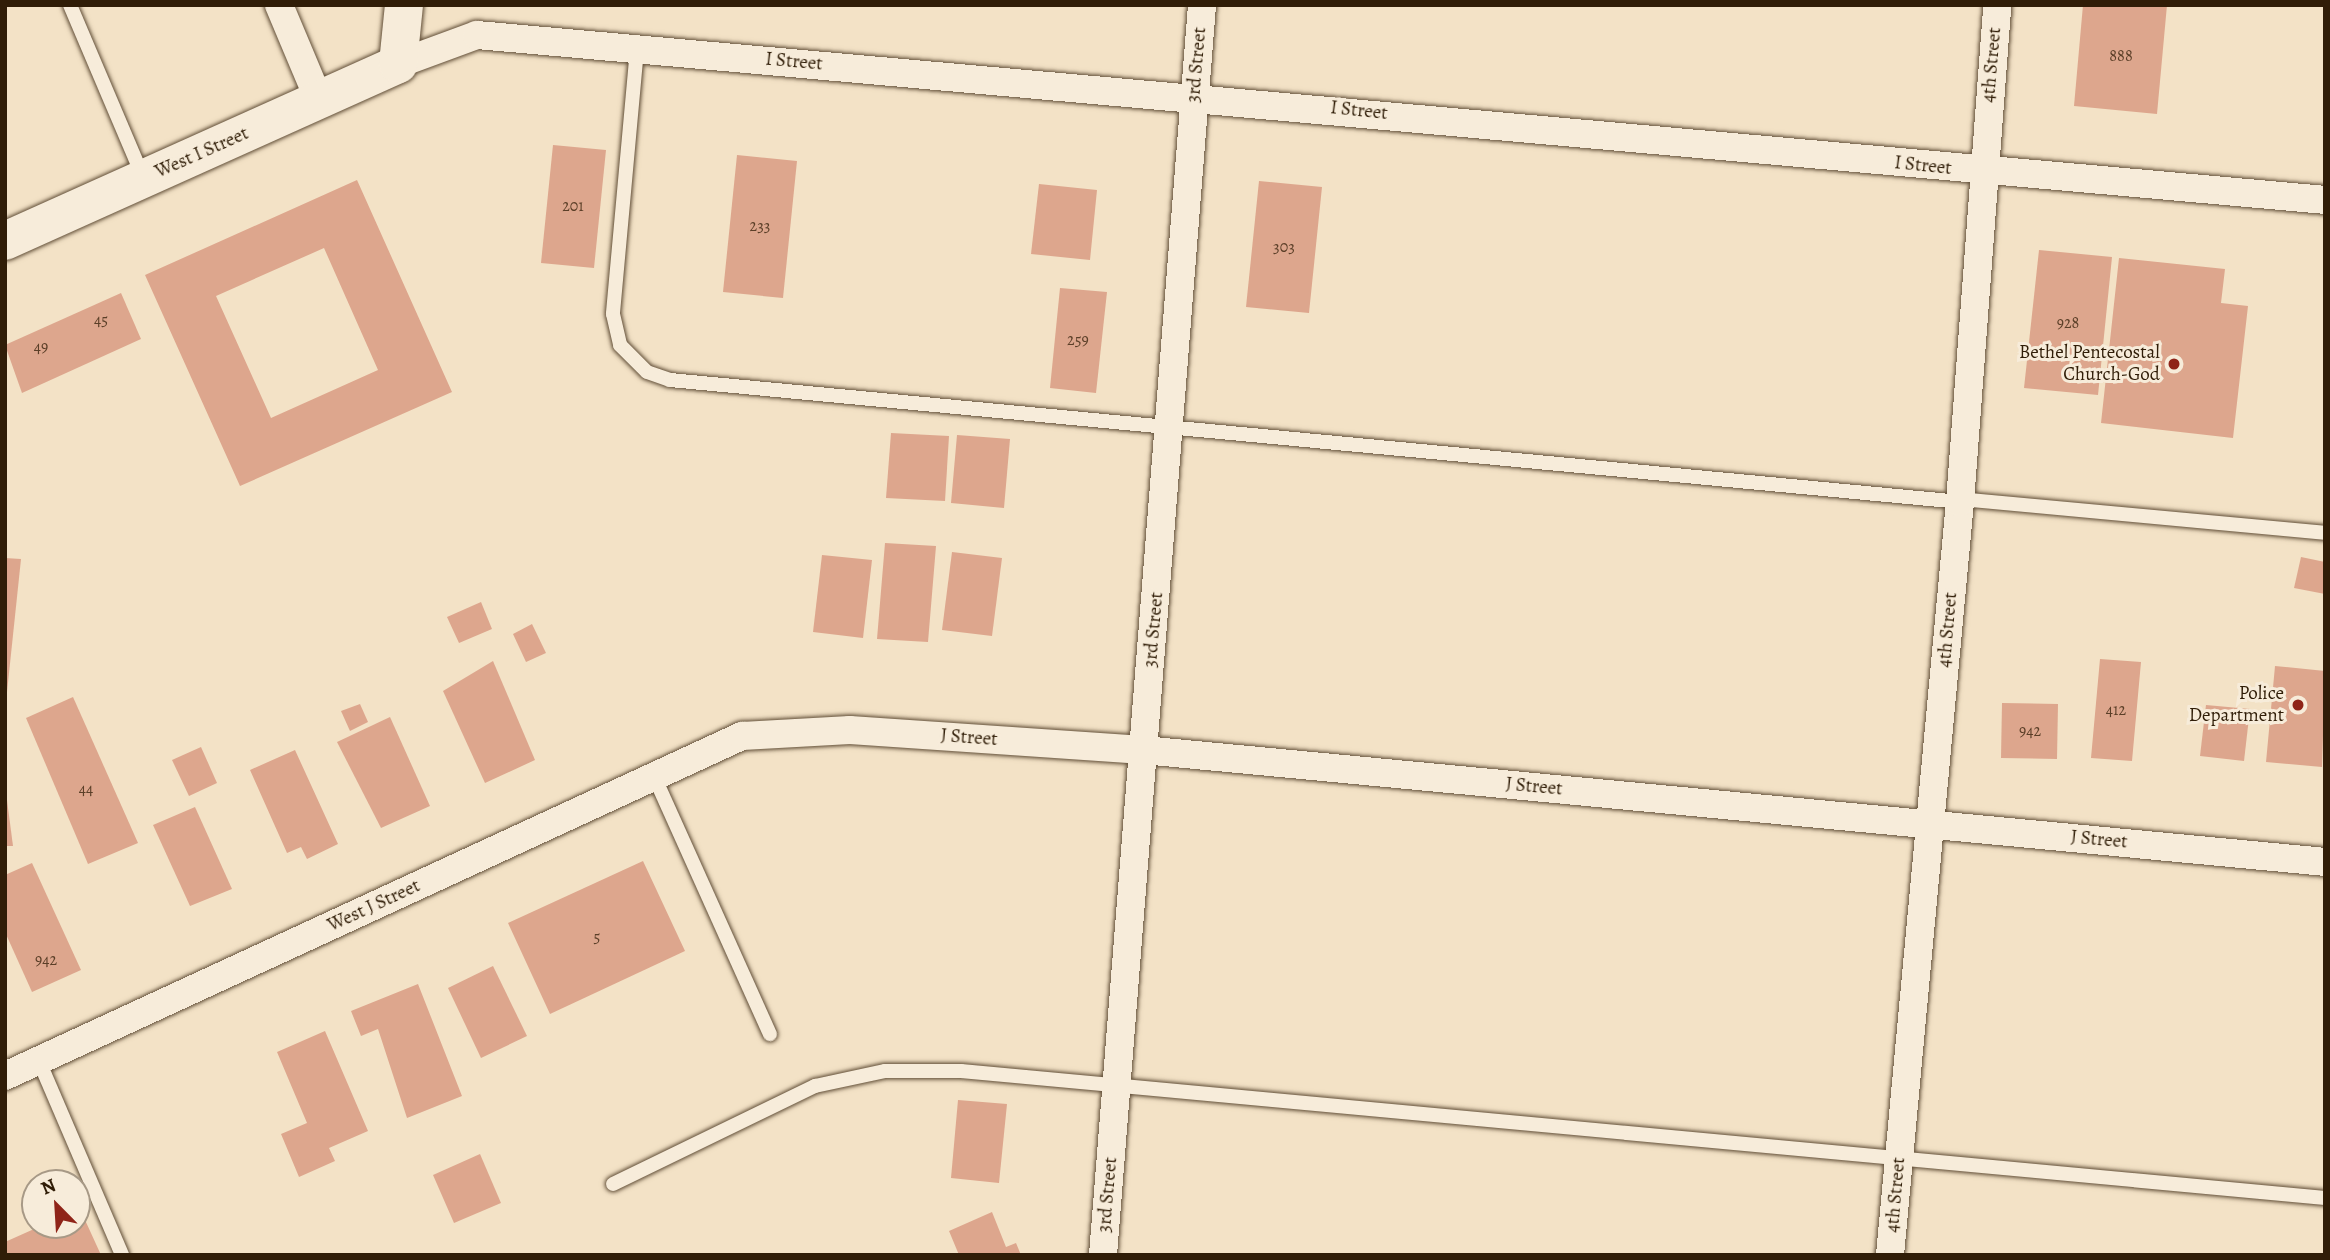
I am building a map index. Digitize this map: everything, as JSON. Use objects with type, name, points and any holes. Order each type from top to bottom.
[{"type":"street","points":[[279,5],[319,100]]},
{"type":"street","points":[[398,64],[404,5]]},
{"type":"street","name":"3rd Street","points":[[1103,1255],[1172,425],[1202,5]]},
{"type":"street","name":"4th Street","points":[[1890,1255],[1960,501],[1997,5]]},
{"type":"street","name":"I Street","points":[[398,64],[477,35],[1195,96],[1983,172],[2325,200]]},
{"type":"street","name":"West I Street","points":[[5,241],[398,64]]},
{"type":"street","name":"J Street","points":[[742,736],[850,730],[1143,750],[2325,862]]},
{"type":"street","name":"West J Street","points":[[7,1069],[40,1061],[742,736]]},
{"type":"lane","points":[[70,5],[144,178]]},
{"type":"lane","points":[[637,49],[613,314],[620,345],[647,372],[670,380],[1960,501],[2325,533],[2325,527]]},
{"type":"lane","points":[[654,776],[769,1034]]},
{"type":"lane","points":[[40,1061],[122,1255]]},
{"type":"lane","points":[[613,1184],[815,1086],[885,1071],[1116,1084],[2325,1198]]},
{"type":"building","points":[[2083,5],[2167,5],[2157,114],[2074,106]]},
{"type":"building","points":[[553,145],[606,150],[594,268],[541,263]]},
{"type":"building","points":[[737,155],[797,161],[783,298],[723,292]]},
{"type":"building","points":[[357,180],[452,392],[240,486],[145,275]],"holes":[[[324,248],[378,370],[271,418],[216,296]]]},
{"type":"building","points":[[1259,181],[1322,187],[1309,313],[1246,307]]},
{"type":"building","points":[[1039,184],[1097,190],[1090,260],[1031,254]]},
{"type":"building","points":[[2039,250],[2112,257],[2098,395],[2024,388]]},
{"type":"building","name":"Bethel Pentecostal Church-God","points":[[2119,258],[2225,269],[2221,303],[2248,306],[2233,438],[2101,423]]},
{"type":"building","points":[[1060,288],[1107,292],[1096,393],[1050,388]]},
{"type":"building","points":[[121,293],[141,339],[22,393],[5,345]]},
{"type":"building","points":[[891,433],[949,436],[945,501],[886,498]]},
{"type":"building","points":[[957,435],[1010,439],[1004,508],[951,503]]},
{"type":"building","points":[[885,543],[936,546],[928,642],[877,639]]},
{"type":"building","points":[[952,552],[1002,558],[992,636],[942,630]]},
{"type":"building","points":[[822,555],[872,560],[863,638],[813,632]]},
{"type":"building","points":[[2301,557],[2325,562],[2325,594],[2294,588]]},
{"type":"building","points":[[5,558],[21,559],[7,692],[5,692]]},
{"type":"building","points":[[481,602],[492,629],[459,643],[447,617]]},
{"type":"building","points":[[532,624],[546,653],[526,662],[513,634]]},
{"type":"building","points":[[2100,659],[2141,662],[2132,761],[2091,758]]},
{"type":"building","points":[[493,661],[535,760],[485,783],[443,691]]},
{"type":"building","name":"Police Department","points":[[2275,666],[2325,671],[2322,767],[2266,762]]},
{"type":"building","points":[[73,697],[138,843],[88,864],[26,718]]},
{"type":"building","points":[[2002,703],[2058,704],[2057,759],[2001,758]]},
{"type":"building","points":[[360,704],[368,722],[350,731],[341,711]]},
{"type":"building","points":[[2206,705],[2250,709],[2244,761],[2200,756]]},
{"type":"building","points":[[390,717],[430,806],[381,828],[337,742]]},
{"type":"building","points":[[201,747],[217,783],[189,796],[172,760]]},
{"type":"building","points":[[295,750],[338,844],[307,859],[301,847],[287,853],[250,770]]},
{"type":"building","points":[[5,785],[13,846],[5,846]]},
{"type":"building","points":[[195,807],[232,889],[190,906],[153,825]]},
{"type":"building","points":[[643,861],[685,951],[550,1014],[508,923]]},
{"type":"building","points":[[32,863],[81,970],[32,992],[5,932],[5,875]]},
{"type":"building","points":[[493,966],[527,1036],[481,1058],[448,988]]},
{"type":"building","points":[[418,984],[462,1096],[407,1118],[378,1029],[361,1036],[351,1011]]},
{"type":"building","points":[[325,1031],[368,1131],[329,1148],[335,1161],[299,1177],[281,1134],[307,1123],[277,1052]]},
{"type":"building","points":[[958,1100],[1007,1104],[999,1183],[951,1178]]},
{"type":"building","points":[[480,1154],[501,1203],[454,1223],[433,1175]]},
{"type":"building","points":[[992,1212],[1006,1247],[1016,1243],[1021,1255],[959,1255],[949,1231]]},
{"type":"building","points":[[91,1233],[101,1255],[5,1255],[5,1242],[21,1235],[21,1239],[91,1239]]},
{"type":"place","name":"Bethel Pentecostal Church-God","points":[[2174,364]]},
{"type":"place","name":"Police Department","points":[[2298,705]]}]
